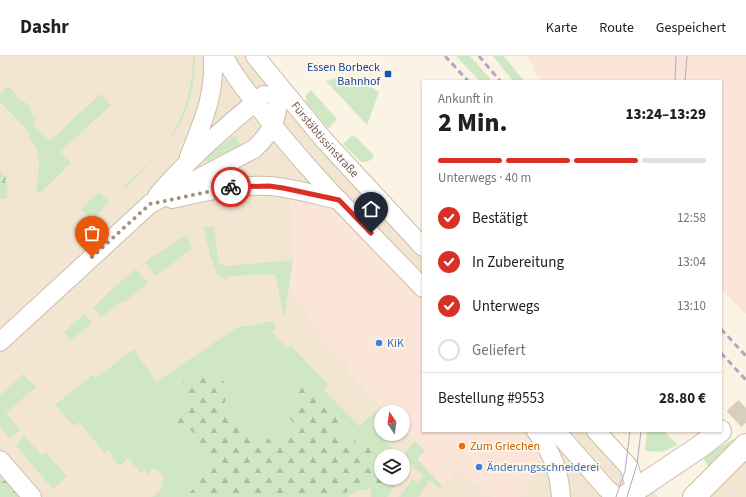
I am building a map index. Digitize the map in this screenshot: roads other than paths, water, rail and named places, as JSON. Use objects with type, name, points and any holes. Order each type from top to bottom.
[{"type":"street","points":[[188,162],[209,104],[213,85],[214,56]]},
{"type":"street","points":[[224,56],[234,74],[272,126],[299,158],[422,287]]},
{"type":"street","points":[[255,56],[277,84]]},
{"type":"street","name":"Fürstäbtissinstraße","points":[[150,204],[254,149],[268,135],[277,115],[277,84]]},
{"type":"street","name":"Fürstäbtissinstraße","points":[[0,342],[150,204],[174,175],[205,145],[277,84]]},
{"type":"street","name":"Fürstäbtissinstraße","points":[[277,84],[324,140],[422,246]]},
{"type":"street","points":[[150,204],[222,188],[254,186],[283,188],[339,200]]},
{"type":"street","points":[[537,432],[556,465],[561,497]]},
{"type":"street","points":[[557,432],[606,488],[627,496]]},
{"type":"street","points":[[597,432],[629,467],[634,479],[627,496]]},
{"type":"street","points":[[627,496],[701,446],[719,432]]},
{"type":"street","points":[[694,497],[746,445]]},
{"type":"street","points":[[0,460],[32,497]]},
{"type":"tunnel","points":[[734,419],[746,408]]},
{"type":"tram line","points":[[675,80],[676,56]]},
{"type":"tram line","points":[[685,80],[687,56]]},
{"type":"tram line","points":[[616,497],[625,471],[630,432]]},
{"type":"tram line","points":[[627,497],[637,464],[641,432]]},
{"type":"railway","points":[[445,56],[467,80]]},
{"type":"railway","points":[[479,56],[499,80]]},
{"type":"railway","points":[[722,330],[746,356]]},
{"type":"railway","points":[[722,354],[746,380]]},
{"type":"place","name":"Essen Borbeck Bahnhof","points":[[388,74]]},
{"type":"place","name":"KiK","points":[[379,343]]},
{"type":"place","name":"Zum Griechen","points":[[462,446]]},
{"type":"place","name":"Änderungsschneiderei","points":[[479,467]]}]
